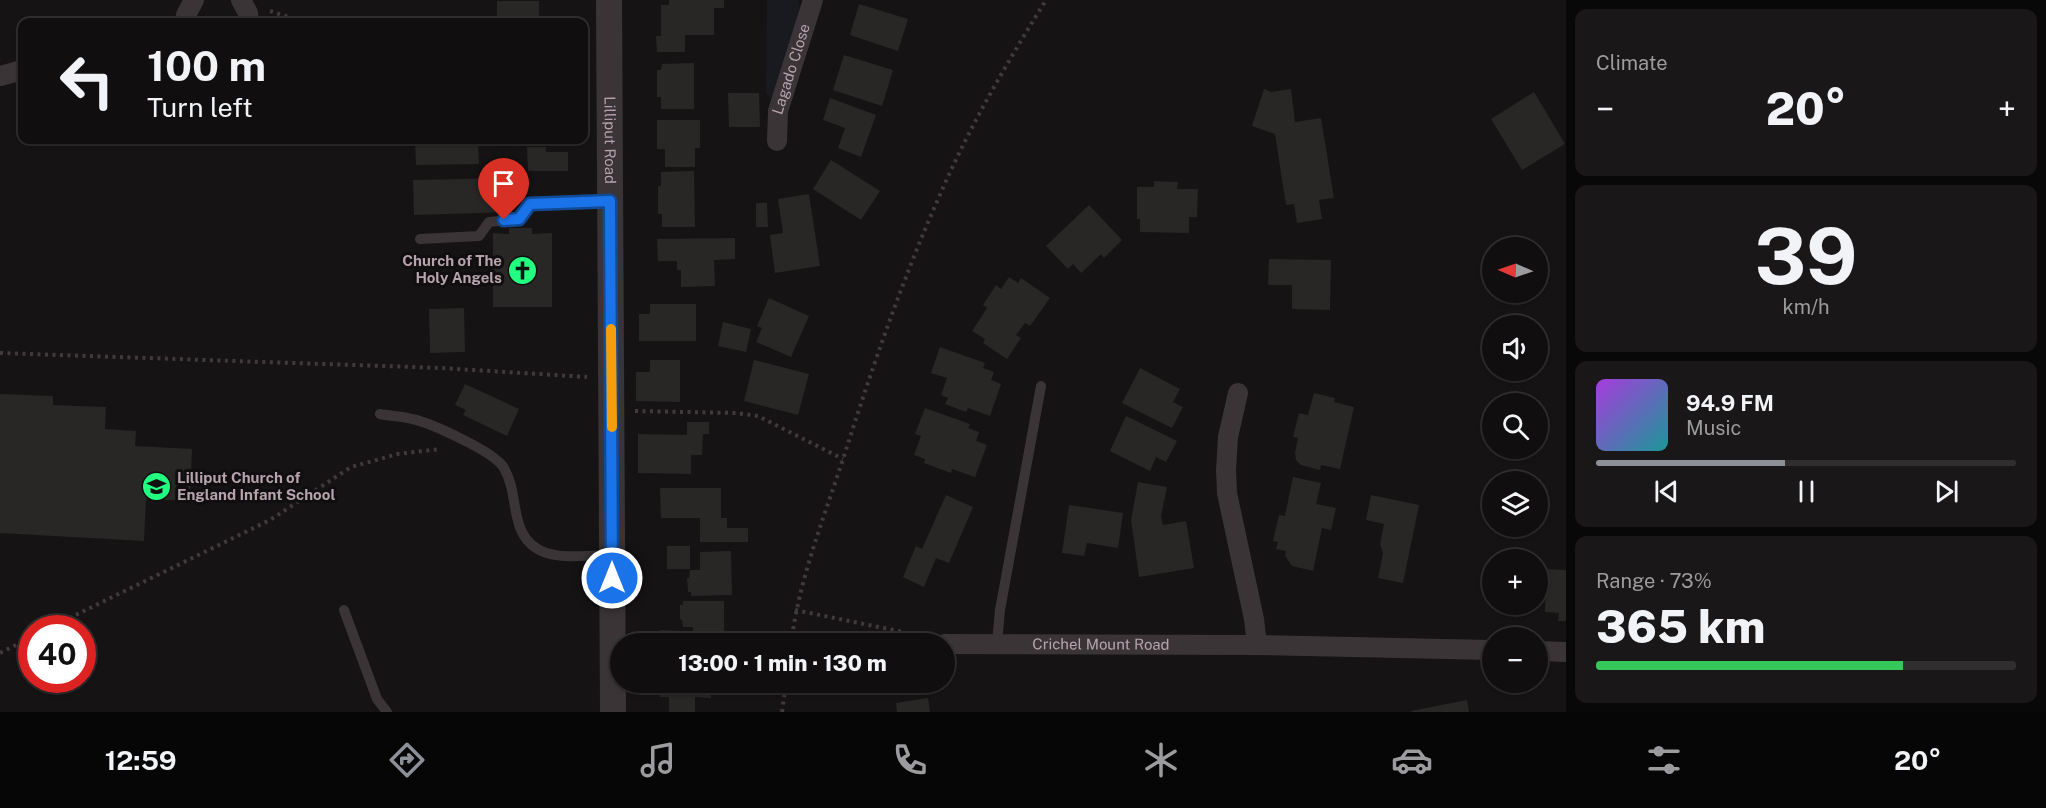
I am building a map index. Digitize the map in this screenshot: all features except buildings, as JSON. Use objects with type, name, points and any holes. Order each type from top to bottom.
[{"type":"street","points":[[186,18],[194,0]]},
{"type":"street","name":"Lilliput Road","points":[[609,0],[613,712]]},
{"type":"street","name":"Lagado Close","points":[[777,141],[778,111],[813,0]]},
{"type":"street","points":[[243,1],[249,18]]},
{"type":"street","points":[[0,76],[18,71]]},
{"type":"street","points":[[1238,393],[1228,437],[1227,493],[1254,620],[1257,645]]},
{"type":"street","name":"Crichel Mount Road","points":[[955,644],[1257,645],[1482,650]]},
{"type":"street","points":[[1548,651],[1566,652]]},
{"type":"lane","points":[[420,239],[478,236],[489,222],[519,219],[530,204],[610,201]]},
{"type":"lane","points":[[997,643],[1000,609],[1041,386]]},
{"type":"lane","points":[[380,414],[414,419],[466,441],[503,466],[513,488],[517,519],[525,540],[538,550],[552,555],[612,555]]},
{"type":"lane","points":[[344,610],[377,699],[387,712]]},
{"type":"path","points":[[792,633],[795,610],[819,528],[879,346],[947,179],[986,102],[1046,0]]},
{"type":"path","points":[[243,1],[292,18]]},
{"type":"path","points":[[0,353],[441,368],[580,375],[611,381]]},
{"type":"path","points":[[612,411],[736,413],[758,416],[843,459]]},
{"type":"path","points":[[76,615],[270,520],[351,467],[398,454],[442,448],[466,441]]},
{"type":"path","points":[[795,610],[904,633]]},
{"type":"path","points":[[0,653],[18,644]]},
{"type":"path","points":[[782,712],[785,693]]},
{"type":"shaded area","points":[[767,0],[798,0],[800,11],[772,98],[766,94]]},
{"type":"slow traffic","points":[[611,329],[612,427]]},
{"type":"place","name":"Church of The Holy Angels","points":[[523,270]]},
{"type":"place","name":"Lilliput Church of England Infant School","points":[[156,487]]},
{"type":"route","points":[[504,220],[519,219],[530,204],[610,201],[612,578]]}]
